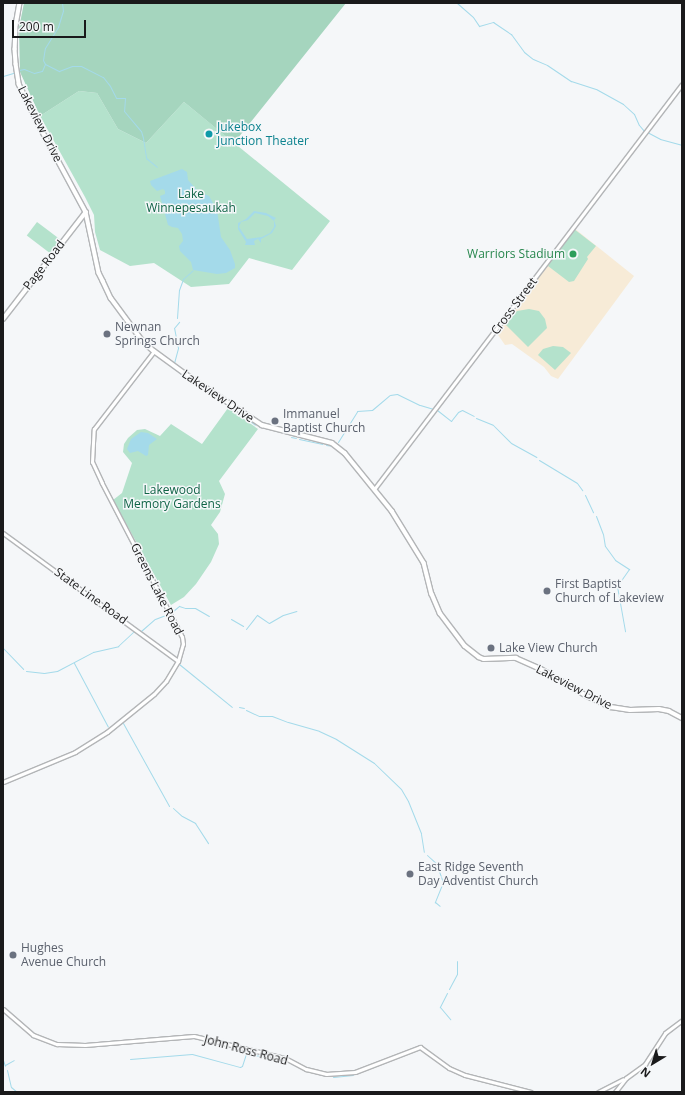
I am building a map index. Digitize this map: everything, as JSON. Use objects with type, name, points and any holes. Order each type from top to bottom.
[{"type":"main road","name":"Lakeview Drive","points":[[20,3],[16,25],[15,49],[20,84],[31,111],[86,212],[99,273],[111,298],[142,340],[154,352],[262,425],[332,443],[345,453],[375,488],[392,511],[424,563],[437,608],[449,626],[470,650],[484,659],[516,658],[541,669],[587,696],[611,707],[630,710],[659,709],[669,711],[682,718]]},
{"type":"main road","name":"Page Road","points":[[3,319],[86,212]]},
{"type":"street","name":"Cross Street","points":[[375,488],[682,84]]},
{"type":"street","name":"Greens Lake Road","points":[[3,782],[75,752],[107,732],[154,694],[166,680],[178,661],[183,644],[182,637],[92,462],[94,429],[154,352]]},
{"type":"street","name":"State Line Road","points":[[3,533],[178,661]]},
{"type":"street","name":"John Ross Road","points":[[3,1009],[32,1035],[57,1044],[68,1046],[194,1036],[285,1058],[306,1069],[325,1074],[355,1072],[420,1047],[449,1068],[465,1075],[531,1092]]},
{"type":"street","points":[[598,1092],[626,1078],[645,1064],[665,1033],[682,1020]]},
{"type":"street","points":[[615,1092],[626,1078]]},
{"type":"shaded area","points":[[574,228],[634,276],[558,379],[551,376],[544,367],[512,344],[505,345],[496,332]]},
{"type":"green space","points":[[24,3],[346,3],[234,143],[184,102],[146,143],[118,129],[97,93],[79,91],[40,116],[20,72],[19,28]]},
{"type":"green space","name":"Lake Winnepesaukah","points":[[79,91],[97,93],[118,129],[146,143],[184,102],[330,221],[292,270],[249,258],[229,284],[191,287],[154,263],[130,266],[100,250],[95,232],[94,215],[40,116]]},
{"type":"green space","points":[[37,222],[61,240],[51,254],[27,236]]},
{"type":"green space","name":"Warriors Stadium","points":[[574,229],[596,246],[587,257],[588,259],[574,281],[569,282],[548,266]]},
{"type":"green space","points":[[529,309],[539,311],[545,319],[547,328],[528,347],[505,324],[517,311]]},
{"type":"green space","points":[[553,346],[563,347],[571,353],[555,370],[538,355],[543,349]]},
{"type":"green space","name":"Lakewood Memory Gardens","points":[[228,408],[258,429],[219,481],[225,494],[220,512],[211,525],[218,534],[219,544],[211,562],[196,584],[184,597],[171,605],[113,500],[122,493],[132,463],[123,452],[124,444],[137,430],[145,429],[160,436],[171,424],[202,444]]},
{"type":"water","name":"Lake Winnepesaukah","points":[[182,169],[187,172],[188,180],[199,192],[209,196],[217,210],[221,237],[230,250],[235,264],[235,268],[226,273],[217,274],[193,270],[191,262],[180,251],[179,246],[183,241],[182,234],[178,228],[168,225],[160,196],[165,194],[165,191],[163,189],[157,191],[151,185],[150,181]]},
{"type":"water","points":[[254,211],[266,213],[276,218],[274,220],[276,226],[272,233],[261,239],[261,243],[258,239],[254,241],[255,245],[245,245],[246,242],[238,229],[238,223],[246,219]],"holes":[[[255,213],[268,216],[274,221],[274,227],[270,233],[262,237],[247,239],[239,227],[241,222],[248,220]]]},
{"type":"water","points":[[141,432],[148,433],[157,439],[149,445],[148,455],[146,456],[138,451],[130,453],[127,449],[131,439]]},
{"type":"waterway","points":[[19,70],[24,69],[34,73],[42,71],[45,64],[43,60],[45,48],[58,27],[63,11],[62,3]]},
{"type":"waterway","points":[[457,3],[473,17],[479,26],[493,22],[511,34],[524,52],[533,59],[547,65],[571,81],[596,89],[623,104],[634,114],[639,125],[644,131]]},
{"type":"waterway","points":[[45,64],[59,71],[72,66],[81,66],[103,77],[110,86],[116,98],[125,98],[124,111],[141,131],[146,158],[157,167]]},
{"type":"waterway","points":[[3,76],[16,72]]},
{"type":"waterway","points":[[647,132],[660,139],[682,145]]},
{"type":"waterway","points":[[177,318],[179,290],[183,279],[193,270]]},
{"type":"waterway","points":[[174,363],[178,348],[174,328],[179,322]]},
{"type":"waterway","points":[[173,367],[181,374]]},
{"type":"waterway","points":[[184,376],[202,388]]},
{"type":"waterway","points":[[206,390],[233,409]]},
{"type":"waterway","points":[[338,442],[357,411],[372,410],[390,395],[397,394],[420,405],[433,409]]},
{"type":"waterway","points":[[437,410],[451,421],[458,412],[462,410],[474,416]]},
{"type":"waterway","points":[[238,412],[255,425]]},
{"type":"waterway","points":[[476,418],[493,425],[511,443],[536,457]]},
{"type":"waterway","points":[[291,437],[296,438]]},
{"type":"waterway","points":[[299,439],[322,444]]},
{"type":"waterway","points":[[326,445],[333,446]]},
{"type":"waterway","points":[[539,460],[577,483],[582,490]]},
{"type":"waterway","points":[[585,495],[593,512]]},
{"type":"waterway","points":[[596,516],[603,534],[605,546],[615,560],[629,569],[617,586],[625,631]]},
{"type":"waterway","points":[[173,611],[179,606],[185,608],[195,608],[209,616]]},
{"type":"waterway","points":[[246,629],[257,615],[269,623],[283,615],[296,611]]},
{"type":"waterway","points":[[141,631],[155,619],[168,614]]},
{"type":"waterway","points":[[231,619],[243,626]]},
{"type":"waterway","points":[[26,671],[44,673],[57,671],[93,652],[118,646],[134,631]]},
{"type":"waterway","points":[[3,648],[23,669]]},
{"type":"waterway","points":[[74,663],[108,727]]},
{"type":"waterway","points":[[179,664],[232,707]]},
{"type":"waterway","points":[[239,707],[244,708]]},
{"type":"waterway","points":[[246,710],[259,716],[272,716],[319,731],[336,739],[374,763],[401,789],[408,801],[421,834],[424,852]]},
{"type":"waterway","points":[[123,723],[169,806]]},
{"type":"waterway","points":[[113,730],[117,726]]},
{"type":"waterway","points":[[173,808],[182,816],[195,823],[208,843]]},
{"type":"waterway","points":[[427,855],[436,863],[443,882],[435,902],[440,906]]},
{"type":"waterway","points":[[449,989],[457,974],[457,961]]},
{"type":"waterway","points":[[447,993],[440,1007],[450,1019]]},
{"type":"waterway","points":[[130,1059],[192,1054],[240,1067],[242,1066],[246,1054],[280,1059]]},
{"type":"waterway","points":[[3,1060],[5,1066]]},
{"type":"waterway","points":[[5,1065],[14,1060]]},
{"type":"waterway","points":[[292,1064],[322,1075]]},
{"type":"waterway","points":[[7,1070],[11,1087],[17,1092]]},
{"type":"waterway","points":[[333,1077],[353,1075]]},
{"type":"place","name":"Jukebox Junction Theater","points":[[209,134]]},
{"type":"place","name":"Warriors Stadium","points":[[573,254]]},
{"type":"place","name":"Newnan Springs Church","points":[[107,334]]},
{"type":"place","name":"Immanuel Baptist Church","points":[[275,421]]},
{"type":"place","name":"First Baptist Church of Lakeview","points":[[547,591]]},
{"type":"place","name":"Lake View Church","points":[[491,648]]},
{"type":"place","name":"East Ridge Seventh Day Adventist Church","points":[[410,874]]},
{"type":"place","name":"Hughes Avenue Church","points":[[13,955]]}]
